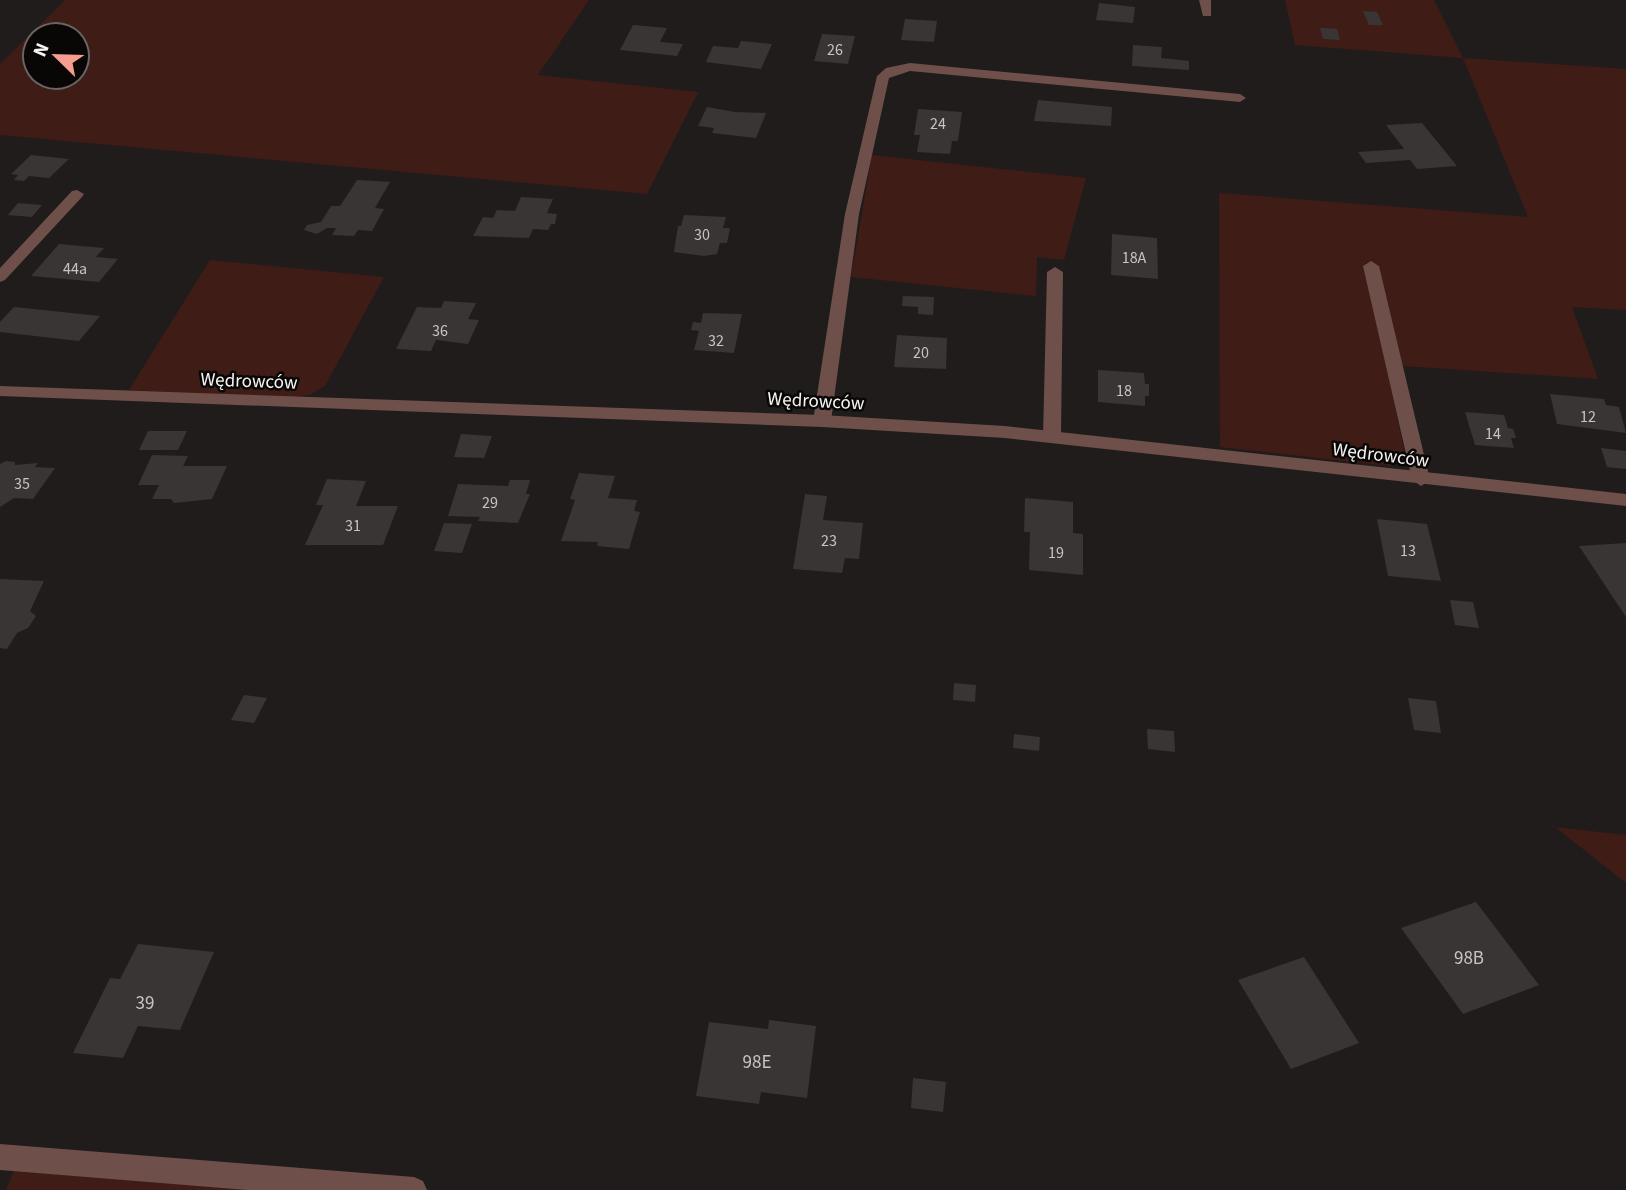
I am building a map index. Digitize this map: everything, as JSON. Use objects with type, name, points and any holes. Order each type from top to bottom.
[{"type":"street","points":[[822,421],[852,214],[883,76],[890,71],[909,67],[1240,98]]},
{"type":"street","points":[[0,277],[77,194]]},
{"type":"street","points":[[1371,266],[1421,480]]},
{"type":"street","points":[[1052,436],[1055,272]]},
{"type":"street","name":"Wędrowców","points":[[0,391],[822,421],[1052,436],[1421,480],[1626,500]]},
{"type":"street","points":[[0,1157],[414,1190]]},
{"type":"shaded area","points":[[65,0],[589,0],[538,75],[698,92],[647,194],[0,135],[0,64],[21,43],[21,91],[91,91],[91,21],[44,21]]},
{"type":"shaded area","points":[[1285,0],[1434,0],[1463,58],[1295,45]]},
{"type":"shaded area","points":[[1463,58],[1626,69],[1626,310],[1572,307],[1598,379],[1402,366],[1377,264],[1365,263],[1404,450],[1390,466],[1220,447],[1219,193],[1528,217]]},
{"type":"shaded area","points":[[872,155],[1086,178],[1064,260],[1037,257],[1036,296],[851,277]]},
{"type":"shaded area","points":[[210,260],[384,277],[325,386],[310,395],[292,397],[129,390]]},
{"type":"shaded area","points":[[1555,827],[1626,835],[1626,883]]},
{"type":"shaded area","points":[[14,1170],[254,1190],[6,1190]]},
{"type":"building","points":[[1099,3],[1135,7],[1133,23],[1096,20]]},
{"type":"building","points":[[1363,11],[1377,12],[1383,25],[1369,25]]},
{"type":"building","points":[[905,19],[937,21],[934,42],[901,40]]},
{"type":"building","points":[[633,25],[667,28],[660,42],[683,44],[677,56],[620,50]]},
{"type":"building","points":[[1320,28],[1337,29],[1340,40],[1323,39]]},
{"type":"building","points":[[822,34],[855,36],[848,64],[814,61]]},
{"type":"building","points":[[741,41],[772,44],[761,69],[706,62],[713,46],[738,48]]},
{"type":"building","points":[[1133,45],[1162,47],[1161,58],[1189,61],[1189,70],[1132,66]]},
{"type":"building","points":[[1038,100],[1112,107],[1111,126],[1034,121]]},
{"type":"building","points":[[707,107],[735,112],[766,113],[756,138],[712,133],[714,128],[698,126]]},
{"type":"building","points":[[918,109],[962,112],[958,141],[952,141],[950,154],[917,152],[920,135],[914,135]]},
{"type":"building","points":[[1422,123],[1457,166],[1417,169],[1410,160],[1366,163],[1358,152],[1404,149],[1386,125]]},
{"type":"building","points":[[31,155],[69,159],[49,178],[29,176],[24,181],[14,180],[18,175],[11,174]]},
{"type":"building","points":[[357,180],[390,182],[375,208],[384,209],[372,231],[358,230],[354,236],[332,235],[336,228],[327,228],[317,234],[304,230],[307,225],[321,222],[331,206],[340,206]]},
{"type":"building","points":[[521,197],[553,199],[547,213],[557,214],[555,224],[551,224],[548,230],[533,229],[529,238],[473,236],[483,217],[493,218],[497,210],[515,211]]},
{"type":"building","points":[[18,203],[42,205],[32,217],[8,215]]},
{"type":"building","points":[[684,215],[726,217],[723,228],[730,228],[727,243],[720,243],[717,254],[704,256],[674,252],[678,226],[681,226]]},
{"type":"building","points":[[1112,234],[1157,238],[1158,279],[1111,275]]},
{"type":"building","points":[[59,244],[104,248],[96,257],[118,259],[99,282],[31,276]]},
{"type":"building","points":[[903,296],[934,297],[933,315],[918,314],[918,307],[902,306]]},
{"type":"building","points":[[444,301],[476,303],[468,319],[479,320],[468,344],[436,340],[431,351],[396,349],[417,307],[441,308]]},
{"type":"building","points":[[14,307],[100,316],[79,341],[0,332],[0,322]]},
{"type":"building","points":[[703,313],[742,314],[734,353],[694,350],[699,331],[691,330],[693,322],[701,323]]},
{"type":"building","points":[[897,335],[947,338],[946,369],[894,367]]},
{"type":"building","points":[[1098,370],[1144,373],[1145,384],[1149,384],[1149,396],[1145,396],[1145,406],[1098,402]]},
{"type":"building","points":[[1550,394],[1604,399],[1606,405],[1619,407],[1626,433],[1557,424]]},
{"type":"building","points":[[1465,412],[1504,415],[1508,428],[1513,429],[1516,438],[1511,438],[1514,448],[1475,445]]},
{"type":"building","points":[[148,431],[187,431],[178,450],[139,450]]},
{"type":"building","points":[[461,434],[492,436],[484,458],[454,457]]},
{"type":"building","points":[[1601,448],[1626,451],[1626,469],[1607,467]]},
{"type":"building","points":[[152,455],[188,456],[183,466],[227,466],[212,499],[174,503],[171,499],[152,499],[159,485],[138,485]]},
{"type":"building","points":[[6,461],[15,462],[15,465],[38,463],[35,467],[55,468],[33,499],[14,498],[0,507],[0,464]]},
{"type":"building","points":[[579,473],[615,476],[608,498],[637,500],[634,511],[640,512],[629,549],[597,546],[598,542],[561,541],[575,500],[570,499]]},
{"type":"building","points":[[327,479],[366,481],[356,506],[398,506],[383,545],[305,545],[323,505],[316,505]]},
{"type":"building","points":[[510,480],[530,480],[526,494],[530,494],[518,523],[478,521],[480,517],[448,516],[458,484],[508,486]]},
{"type":"building","points":[[805,494],[827,496],[823,520],[863,523],[859,559],[845,558],[842,573],[793,569]]},
{"type":"building","points":[[1025,498],[1073,502],[1073,533],[1083,534],[1083,575],[1029,570],[1030,532],[1024,532]]},
{"type":"building","points":[[1377,519],[1427,524],[1441,581],[1388,576]]},
{"type":"building","points":[[444,523],[472,524],[462,553],[434,551]]},
{"type":"building","points":[[1626,543],[1626,617],[1579,546]]},
{"type":"building","points":[[0,579],[44,581],[30,611],[36,616],[28,628],[17,633],[7,649],[0,648]]},
{"type":"building","points":[[1450,600],[1473,602],[1479,628],[1455,625]]},
{"type":"building","points":[[954,683],[976,685],[975,702],[953,700]]},
{"type":"building","points":[[244,695],[267,698],[254,723],[231,720]]},
{"type":"building","points":[[1408,698],[1436,701],[1441,733],[1414,730]]},
{"type":"building","points":[[1147,729],[1174,731],[1175,752],[1148,749]]},
{"type":"building","points":[[1014,734],[1040,737],[1039,751],[1013,748]]},
{"type":"building","points":[[1476,902],[1539,985],[1463,1014],[1401,928]]},
{"type":"building","points":[[138,944],[214,952],[180,1030],[138,1026],[123,1058],[73,1053],[110,978],[120,979]]},
{"type":"building","points":[[1304,957],[1359,1043],[1291,1069],[1238,980]]},
{"type":"building","points":[[769,1020],[816,1026],[807,1098],[761,1092],[759,1104],[696,1096],[709,1022],[768,1029]]},
{"type":"building","points":[[913,1078],[946,1082],[943,1112],[911,1108]]}]
